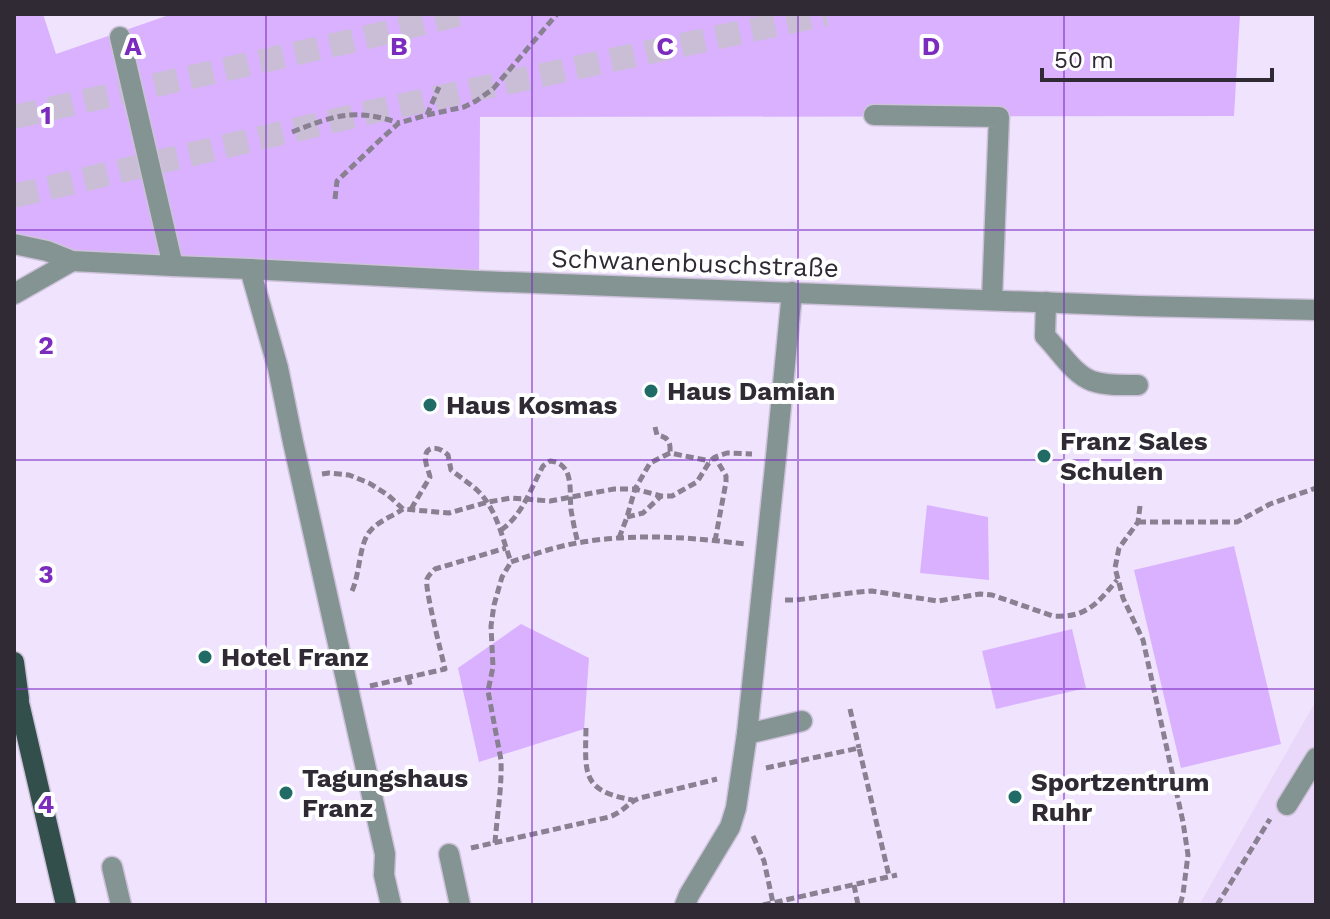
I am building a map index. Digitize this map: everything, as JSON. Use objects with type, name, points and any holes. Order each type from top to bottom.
[{"type":"main road","points":[[14,662],[21,744],[66,905]]},
{"type":"main road","points":[[14,686],[20,707]]},
{"type":"street","points":[[120,37],[173,266]]},
{"type":"street","points":[[874,115],[999,117],[992,299]]},
{"type":"street","name":"Schwanenbuschstraße","points":[[14,244],[47,251],[72,261],[479,281],[1316,310]]},
{"type":"street","points":[[14,294],[72,261]]},
{"type":"street","points":[[250,269],[278,368],[385,854],[384,875],[391,905]]},
{"type":"street","points":[[685,905],[730,827],[736,808],[747,734],[792,292]]},
{"type":"street","points":[[1046,302],[1045,336],[1079,373],[1106,384],[1138,385]]},
{"type":"street","points":[[747,734],[802,721]]},
{"type":"street","points":[[1287,805],[1316,758]]},
{"type":"street","points":[[449,854],[460,905]]},
{"type":"street","points":[[112,867],[121,905]]},
{"type":"path","points":[[335,199],[337,181],[399,123],[464,107],[476,101],[493,89],[557,14]]},
{"type":"path","points":[[427,115],[439,87]]},
{"type":"path","points":[[292,132],[340,115],[378,116],[399,123]]},
{"type":"path","points":[[655,427],[657,435],[670,442],[670,453]]},
{"type":"path","points":[[411,509],[430,477],[425,461],[428,451],[433,448],[444,450],[451,470],[488,502],[511,562],[498,589],[491,626],[493,667],[488,691],[501,760],[495,843]]},
{"type":"path","points":[[619,538],[635,489],[650,463],[670,453],[712,459],[727,453],[776,457]]},
{"type":"path","points":[[351,593],[370,530],[403,509],[449,513],[511,498],[550,501],[614,489],[635,489],[672,496],[693,485],[712,459]]},
{"type":"path","points":[[712,459],[726,476],[715,541]]},
{"type":"path","points":[[501,530],[510,523],[527,498],[543,466],[550,461],[557,462],[565,467],[572,489],[571,507],[578,543]]},
{"type":"path","points":[[302,478],[329,473],[349,475],[379,489],[403,509]]},
{"type":"path","points":[[1138,522],[1237,522],[1270,504],[1316,488]]},
{"type":"path","points":[[627,517],[643,513],[661,496]]},
{"type":"path","points":[[1140,506],[1138,522],[1119,548],[1115,568],[1127,607],[1143,640],[1183,822],[1188,855],[1180,905]]},
{"type":"path","points":[[511,562],[578,543],[619,538],[657,537],[766,547]]},
{"type":"path","points":[[349,690],[445,669],[426,589],[427,577],[435,569],[506,548]]},
{"type":"path","points":[[760,596],[796,600],[872,591],[938,601],[980,594],[1063,617],[1091,609],[1117,580]]},
{"type":"path","points":[[408,677],[411,688]]},
{"type":"path","points":[[850,709],[889,876]]},
{"type":"path","points":[[586,728],[588,775],[593,786],[634,800],[859,748]]},
{"type":"path","points":[[449,854],[609,817],[624,810],[634,800]]},
{"type":"path","points":[[1217,905],[1275,810],[1287,805]]},
{"type":"path","points":[[736,808],[764,861],[774,904]]},
{"type":"path","points":[[763,905],[897,875]]},
{"type":"path","points":[[854,885],[858,905]]},
{"type":"shaded area","points":[[14,14],[43,14],[56,54],[172,14],[1240,14],[1234,116],[480,117],[479,279],[14,248]]},
{"type":"shaded area","points":[[927,505],[988,517],[989,580],[920,573]]},
{"type":"shaded area","points":[[1234,546],[1281,744],[1181,768],[1134,570]]},
{"type":"shaded area","points":[[521,624],[589,658],[584,729],[479,762],[458,668]]},
{"type":"shaded area","points":[[1072,629],[1086,688],[996,709],[982,651]]},
{"type":"shaded area","points":[[1316,701],[1316,905],[1199,905]]},
{"type":"tunnel","points":[[14,117],[460,14]]},
{"type":"tunnel","points":[[14,196],[375,111],[826,14]]},
{"type":"place","name":"Haus Damian","points":[[651,391]]},
{"type":"place","name":"Haus Kosmas","points":[[430,405]]},
{"type":"place","name":"Franz Sales Schulen","points":[[1044,456]]},
{"type":"place","name":"Hotel Franz","points":[[205,657]]},
{"type":"place","name":"Tagungshaus Franz","points":[[286,793]]},
{"type":"place","name":"Sportzentrum Ruhr","points":[[1015,797]]}]
